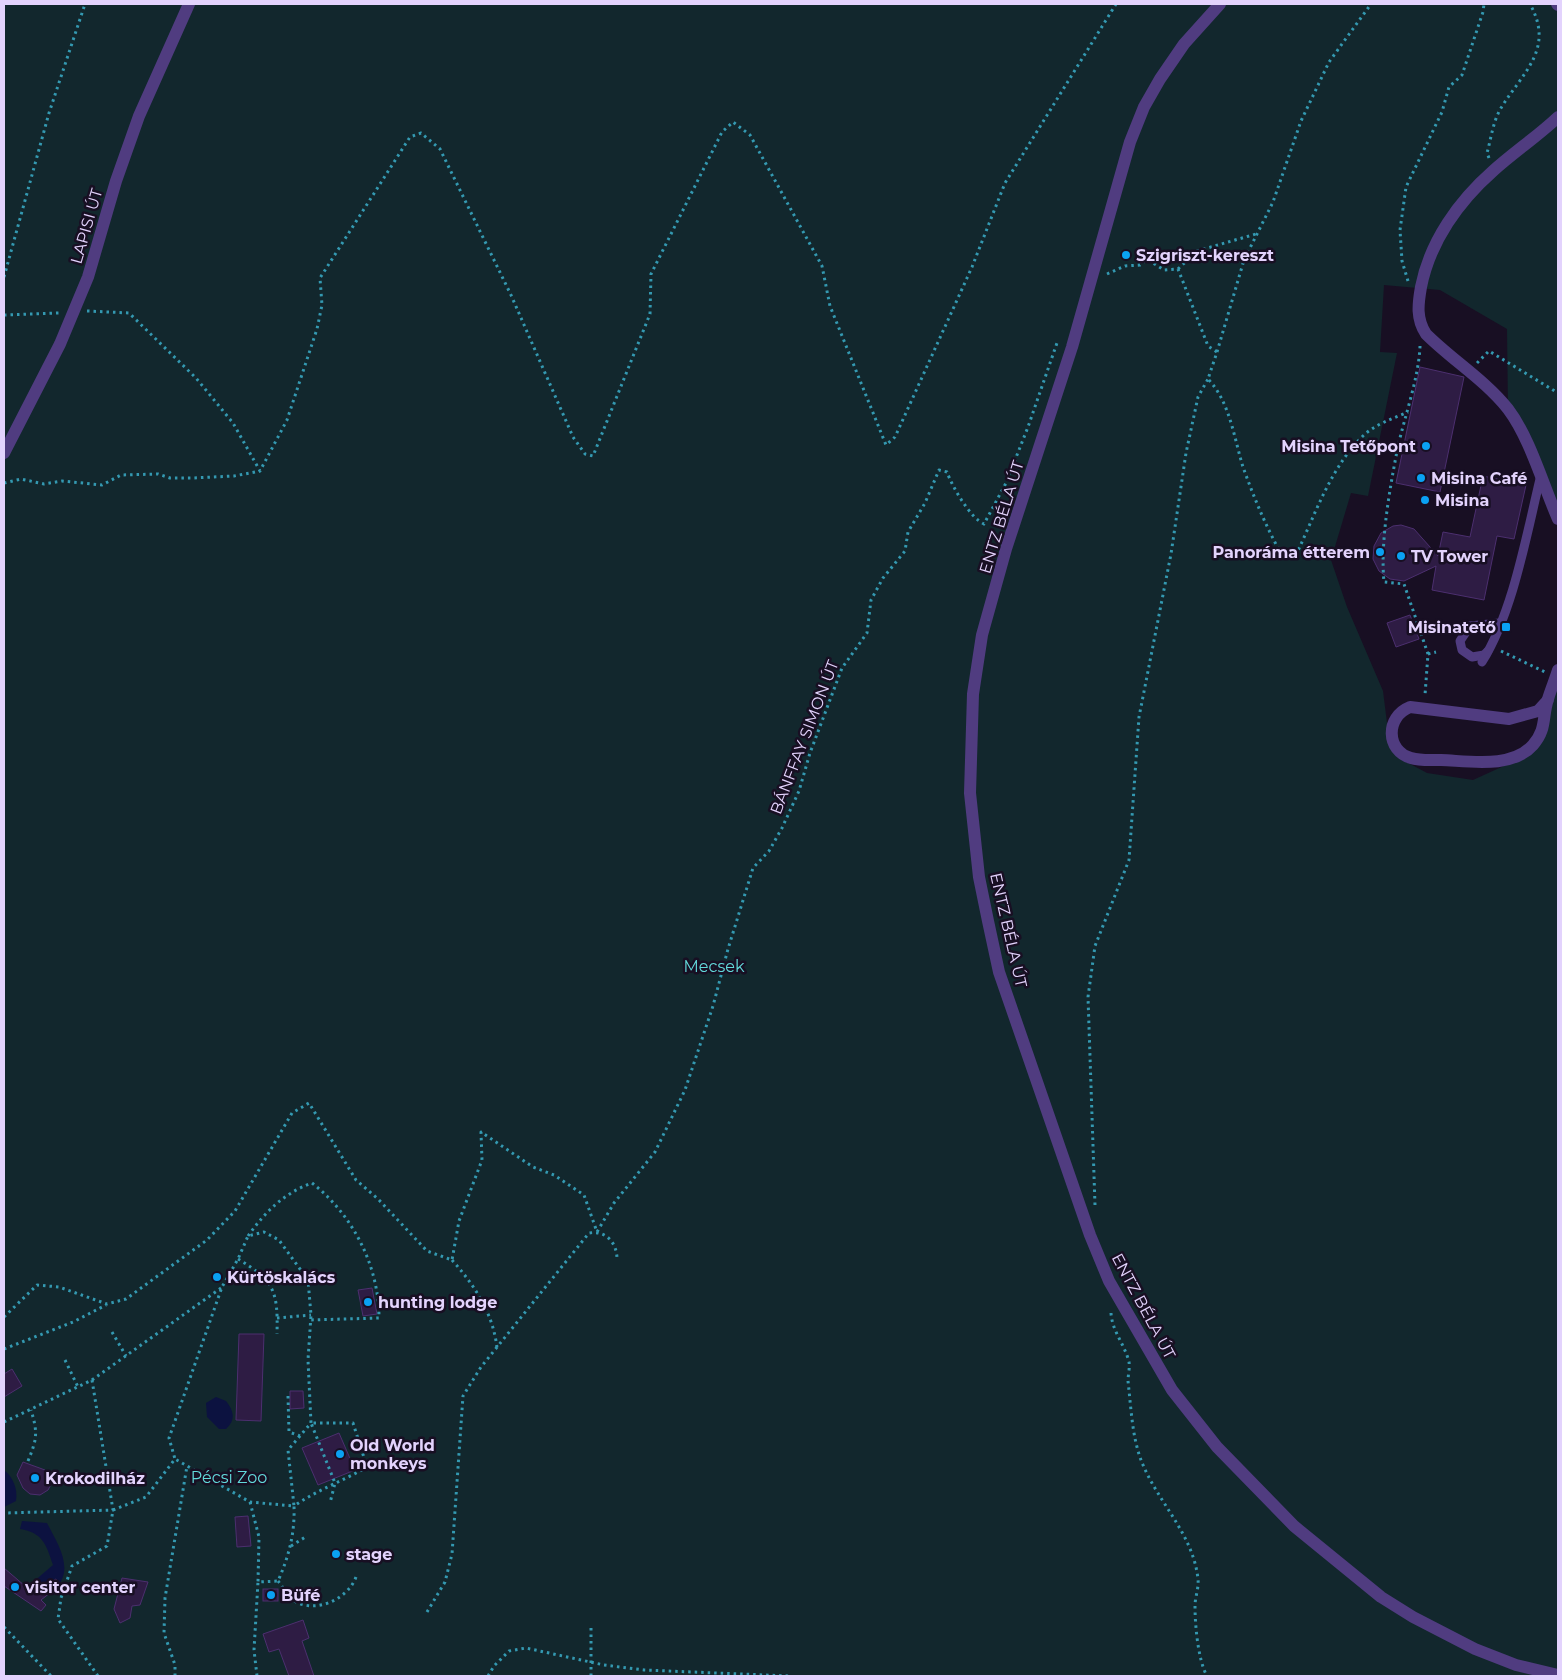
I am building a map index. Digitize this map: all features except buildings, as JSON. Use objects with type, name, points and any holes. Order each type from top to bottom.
[{"type":"street","name":"LAPISI ÚT","points":[[4,453],[60,344],[88,277],[116,181],[139,116],[189,4]]},
{"type":"street","name":"ENTZ BÉLA ÚT","points":[[1220,4],[1184,44],[1144,107],[1122,167],[1072,347],[1006,549],[982,635],[976,664],[970,743],[970,793],[979,877],[999,972],[1090,1235],[1109,1281],[1172,1390],[1217,1447],[1294,1526],[1381,1597],[1413,1617],[1475,1649],[1516,1665],[1558,1675]]},
{"type":"street","points":[[1558,117],[1493,171],[1468,196],[1440,236],[1425,268],[1418,309],[1420,326],[1442,351],[1508,409],[1527,441],[1540,479],[1558,520]]},
{"type":"street","points":[[1548,700],[1538,711],[1509,719],[1424,707],[1410,707],[1396,716],[1392,732],[1394,742],[1399,752],[1411,759],[1488,762],[1518,756],[1531,747],[1544,726],[1548,700],[1558,670]]},
{"type":"lane","points":[[1482,662],[1491,646],[1517,573],[1540,479]]},
{"type":"lane","points":[[1491,646],[1484,655],[1472,657],[1462,650],[1460,641],[1470,626],[1499,623]]},
{"type":"path","points":[[4,277],[50,113],[85,4]]},
{"type":"path","points":[[260,472],[287,420],[317,329],[322,305],[320,278],[410,137],[421,133],[440,149],[511,295],[573,437],[585,454],[593,456],[650,314],[651,274],[722,132],[733,122],[750,135],[822,266],[830,306],[886,445],[894,437],[972,267],[1005,182],[1116,4]]},
{"type":"path","points":[[1095,1208],[1096,1180],[1088,997],[1095,946],[1129,860],[1139,718],[1171,554],[1186,453],[1198,397],[1208,379],[1244,260],[1272,202],[1301,121],[1329,62],[1371,4]]},
{"type":"path","points":[[1410,289],[1402,261],[1400,230],[1406,187],[1442,112],[1449,87],[1462,75],[1484,4]]},
{"type":"path","points":[[1493,171],[1487,153],[1499,110],[1532,64],[1539,44],[1538,19],[1530,4]]},
{"type":"path","points":[[1091,279],[1125,266],[1140,265],[1147,258],[1164,270],[1178,269],[1197,251],[1257,234]]},
{"type":"path","points":[[1178,269],[1208,346],[1217,352]]},
{"type":"path","points":[[4,315],[56,314],[74,310],[129,313],[196,378],[233,423],[260,472]]},
{"type":"path","points":[[1420,326],[1420,350],[1408,412],[1398,447],[1382,556],[1384,582],[1404,584],[1428,654],[1424,707]]},
{"type":"path","name":"BÁNFFAY SIMON ÚT","points":[[597,1232],[614,1202],[655,1152],[685,1090],[713,1006],[752,868],[769,851],[799,791],[810,753],[842,668],[867,632],[872,600],[883,578],[904,551],[908,532],[925,503],[939,470],[946,472],[975,520],[984,524],[1006,483],[1022,443],[1049,360],[1060,336]]},
{"type":"path","points":[[1468,372],[1489,351],[1558,393]]},
{"type":"path","points":[[1208,379],[1216,387],[1228,414],[1262,518],[1278,548],[1296,555],[1323,496],[1342,464],[1363,436],[1379,424],[1408,412]]},
{"type":"path","points":[[4,483],[21,478],[44,484],[62,481],[102,485],[121,475],[158,474],[170,478],[193,478],[234,476],[260,472]]},
{"type":"path","points":[[1491,646],[1545,672],[1553,688]]},
{"type":"path","points":[[1428,654],[1436,652]]},
{"type":"path","points":[[4,1350],[73,1322],[107,1304],[126,1299],[207,1240],[235,1211],[292,1113],[309,1103],[356,1180],[427,1251],[452,1260],[471,1282],[495,1328],[497,1348]]},
{"type":"path","points":[[452,1260],[459,1221],[482,1160],[482,1132],[534,1167],[554,1175],[584,1195],[597,1232]]},
{"type":"path","points":[[278,1581],[291,1546],[294,1530],[294,1506],[288,1450],[311,1423],[353,1423],[367,1467],[335,1482],[294,1506],[250,1502],[175,1459],[169,1438],[222,1288],[248,1236],[263,1215],[282,1199],[296,1188],[312,1183],[341,1209],[373,1268],[379,1318],[310,1320]]},
{"type":"path","points":[[248,1236],[264,1232],[279,1240],[308,1280],[311,1315],[308,1360],[311,1423],[335,1482],[330,1503]]},
{"type":"path","points":[[427,1612],[446,1582],[452,1554],[463,1396],[481,1367],[589,1233],[597,1232],[609,1238],[617,1250],[617,1259]]},
{"type":"path","points":[[238,1259],[259,1271],[271,1286],[278,1302],[277,1334]]},
{"type":"path","points":[[4,1317],[37,1285],[59,1287],[107,1304]]},
{"type":"path","points":[[4,1422],[92,1380],[222,1288]]},
{"type":"path","points":[[1111,1311],[1112,1320],[1129,1363],[1128,1380],[1133,1430],[1141,1460],[1158,1493],[1182,1529],[1192,1556],[1198,1580],[1195,1605],[1201,1666],[1207,1676]]},
{"type":"path","points":[[277,1318],[311,1315]]},
{"type":"path","points":[[112,1332],[126,1356]]},
{"type":"path","points":[[65,1360],[78,1387]]},
{"type":"path","points":[[92,1380],[114,1510],[108,1546],[72,1566],[61,1598],[58,1619],[98,1676]]},
{"type":"path","points":[[288,1396],[289,1432],[300,1436]]},
{"type":"path","points":[[28,1461],[37,1441],[37,1429],[30,1410]]},
{"type":"path","points":[[4,1513],[114,1510],[146,1497],[175,1459]]},
{"type":"path","points":[[175,1676],[175,1665],[164,1633],[165,1598],[187,1466]]},
{"type":"path","points":[[250,1502],[259,1537],[254,1650],[257,1676]]},
{"type":"path","points":[[291,1546],[307,1536]]},
{"type":"path","points":[[278,1581],[292,1599],[304,1606],[318,1606],[340,1598],[353,1585],[356,1576]]},
{"type":"path","points":[[258,1582],[278,1581]]},
{"type":"path","points":[[4,1626],[51,1676]]},
{"type":"path","points":[[591,1627],[591,1676]]},
{"type":"path","points":[[488,1676],[494,1666],[509,1651],[526,1648],[644,1670],[789,1676]]},
{"type":"green space","name":"Mecsek","points":[[4,4],[1558,4],[1558,519],[1508,409],[1507,329],[1440,290],[1384,285],[1380,352],[1397,353],[1368,496],[1351,493],[1331,560],[1347,607],[1383,691],[1390,747],[1397,757],[1427,773],[1473,780],[1530,754],[1558,670],[1558,1676],[4,1676]]},
{"type":"shaded area","points":[[216,1397],[226,1401],[231,1408],[233,1419],[226,1429],[219,1429],[207,1417],[206,1403]]},
{"type":"shaded area","points":[[4,1470],[14,1484],[16,1501],[4,1507]]},
{"type":"shaded area","points":[[22,1521],[47,1523],[59,1547],[64,1564],[64,1572],[56,1588],[52,1581],[31,1593],[26,1588],[53,1565],[46,1545],[39,1537],[34,1533],[20,1529]]},
{"type":"place","name":"Szigriszt-kereszt","points":[[1126,255]]},
{"type":"place","name":"Misina Tetőpont","points":[[1426,446]]},
{"type":"place","name":"Misina Café","points":[[1421,478]]},
{"type":"place","name":"Misina","points":[[1425,500]]},
{"type":"place","name":"Panoráma étterem","points":[[1380,552]]},
{"type":"place","name":"TV Tower","points":[[1401,556]]},
{"type":"place","name":"Misinatető","points":[[1506,627]]},
{"type":"place","name":"Kürtöskalács","points":[[217,1277]]},
{"type":"place","name":"hunting lodge","points":[[368,1302]]},
{"type":"place","name":"Old World monkeys","points":[[340,1454]]},
{"type":"place","name":"Krokodilház","points":[[35,1478]]},
{"type":"place","name":"stage","points":[[336,1554]]},
{"type":"place","name":"visitor center","points":[[15,1587]]},
{"type":"place","name":"Büfé","points":[[271,1595]]},
{"type":"park label","name":"Pécsi Zoo","points":[[229,1477]]}]
